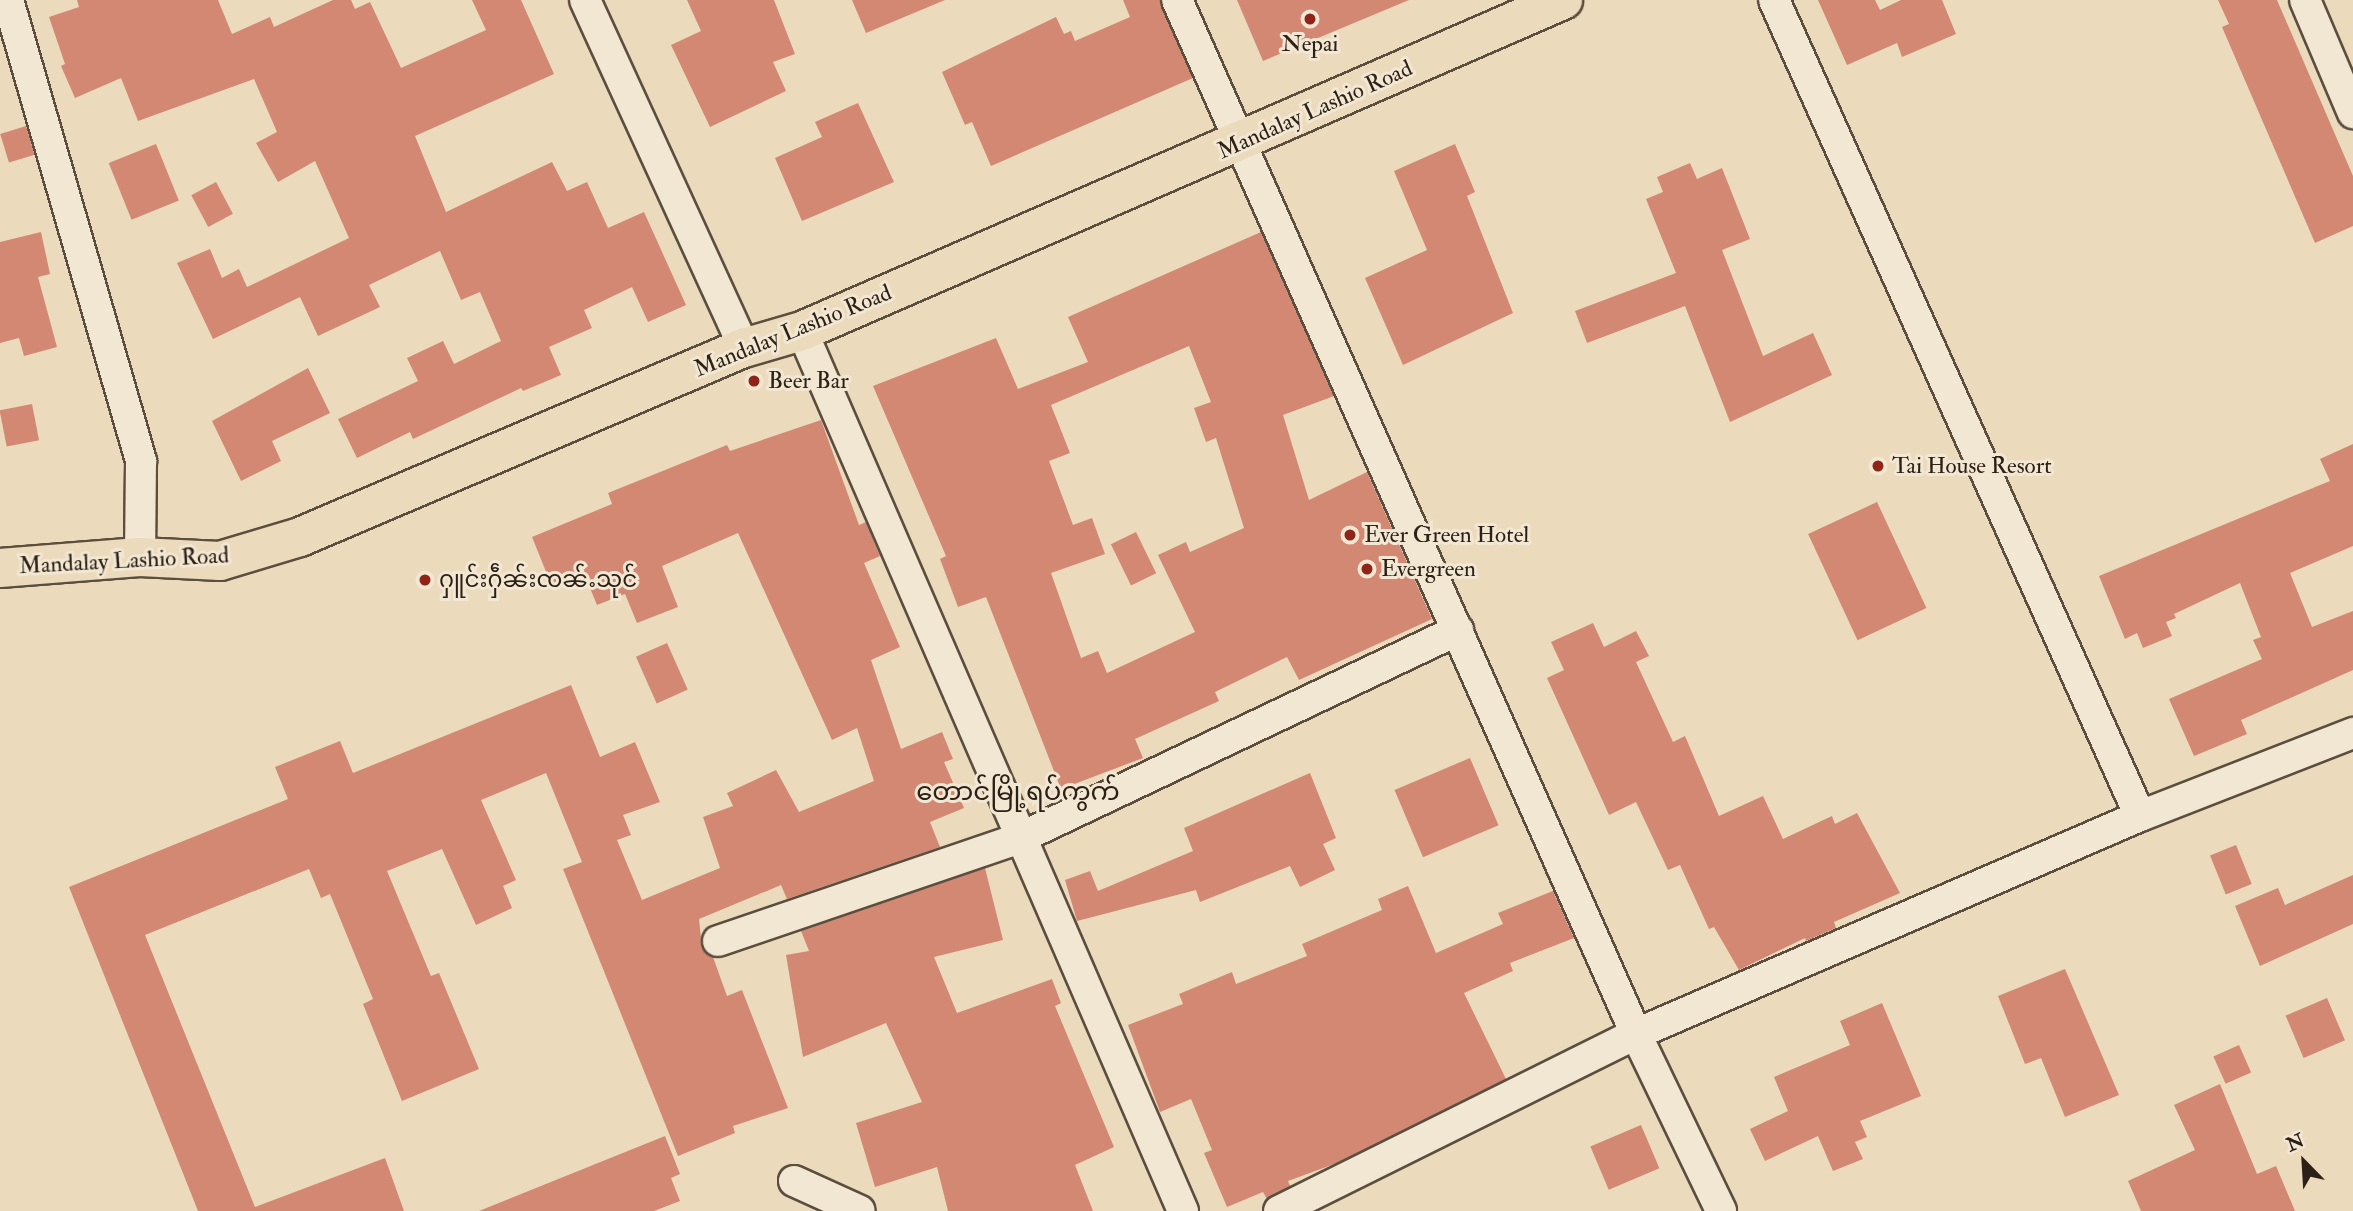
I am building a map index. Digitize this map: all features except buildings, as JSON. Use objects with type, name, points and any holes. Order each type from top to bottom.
[{"type":"highway","name":"Mandalay Lashio Road","points":[[0,568],[141,557],[220,561],[300,537],[744,348],[802,331],[1563,0]]},
{"type":"street","points":[[8,0],[141,461],[141,557]]},
{"type":"street","points":[[585,0],[744,348]]},
{"type":"street","points":[[1177,0],[1636,1034],[1721,1211]]},
{"type":"street","points":[[1774,0],[2140,816]]},
{"type":"street","points":[[2305,0],[2353,113]]},
{"type":"street","points":[[802,331],[1184,1211]]},
{"type":"street","points":[[718,941],[1020,838],[1458,630]]},
{"type":"street","points":[[1279,1211],[1636,1034],[2140,816],[2353,733]]},
{"type":"street","points":[[794,1181],[860,1211]]},
{"type":"place","name":"Nepai","points":[[1310,19]]},
{"type":"place","name":"Beer Bar","points":[[754,381]]},
{"type":"place","name":"Tai House Resort","points":[[1878,466]]},
{"type":"place","name":"Ever Green Hotel","points":[[1350,535]]},
{"type":"place","name":"Evergreen","points":[[1367,569]]},
{"type":"place","name":"ႁူင်းႁဵၼ်းၸၼ်ႉသုင်","points":[[425,580]]},
{"type":"district","name":"တောင်မြို့ရပ်ကွက်","points":[[1018,793]]}]
